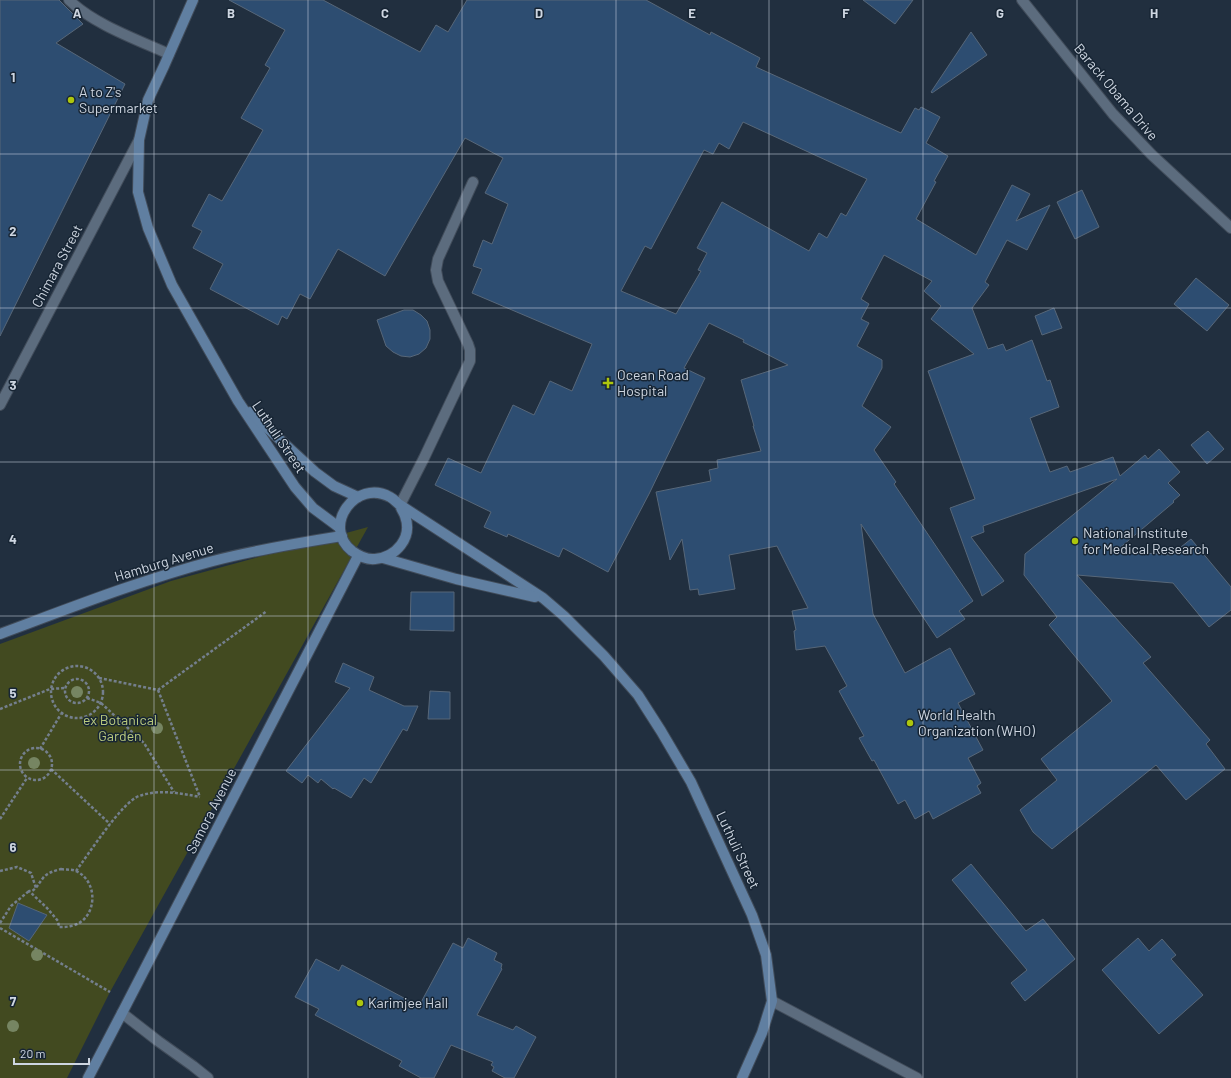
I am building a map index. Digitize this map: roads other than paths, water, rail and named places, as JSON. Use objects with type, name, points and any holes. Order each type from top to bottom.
[{"type":"street","points":[[69,0],[79,10],[120,32],[169,54]]},
{"type":"street","name":"Chimara Street","points":[[193,0],[148,100],[139,140],[138,192],[148,228],[172,285],[238,401]]},
{"type":"street","name":"Barack Obama Drive","points":[[1022,0],[1113,114],[1152,155],[1231,228]]},
{"type":"street","name":"Chimara Street","points":[[0,404],[139,140]]},
{"type":"street","points":[[400,505],[470,361],[470,350],[468,344],[438,281],[436,270],[438,259],[473,182]]},
{"type":"street","name":"Luthuli Street","points":[[238,401],[315,472],[334,486],[358,497]]},
{"type":"street","name":"Luthuli Street","points":[[238,401],[295,487],[313,508],[341,532]]},
{"type":"street","points":[[369,494],[380,494],[391,498],[400,505],[406,517],[407,529],[403,542],[395,552],[383,558],[370,560],[358,556],[348,548],[341,532],[341,519],[344,510],[350,502],[358,497],[369,494]]},
{"type":"street","name":"Luthuli Street","points":[[400,505],[542,598],[564,616],[604,656],[638,695],[662,731],[691,782],[752,915],[766,955],[772,1001]]},
{"type":"street","name":"Hamburg Avenue","points":[[0,634],[157,578],[213,561],[341,532]]},
{"type":"street","name":"Samora Avenue","points":[[88,1078],[358,556]]},
{"type":"street","name":"Luthuli Street","points":[[383,558],[456,579],[542,598]]},
{"type":"street","points":[[742,1078],[762,1033],[772,1001],[917,1078]]},
{"type":"street","points":[[122,1013],[208,1078]]},
{"type":"place","name":"A to Z's Supermarket","points":[[71,100]]},
{"type":"place","name":"Ocean Road Hospital","points":[[608,383]]},
{"type":"place","name":"National Institute for Medical Research","points":[[1075,541]]},
{"type":"place","name":"World Health Organization (WHO)","points":[[910,723]]},
{"type":"place","name":"Karimjee Hall","points":[[360,1003]]},
{"type":"park label","name":"ex Botanical Garden","points":[[120,728]]}]
